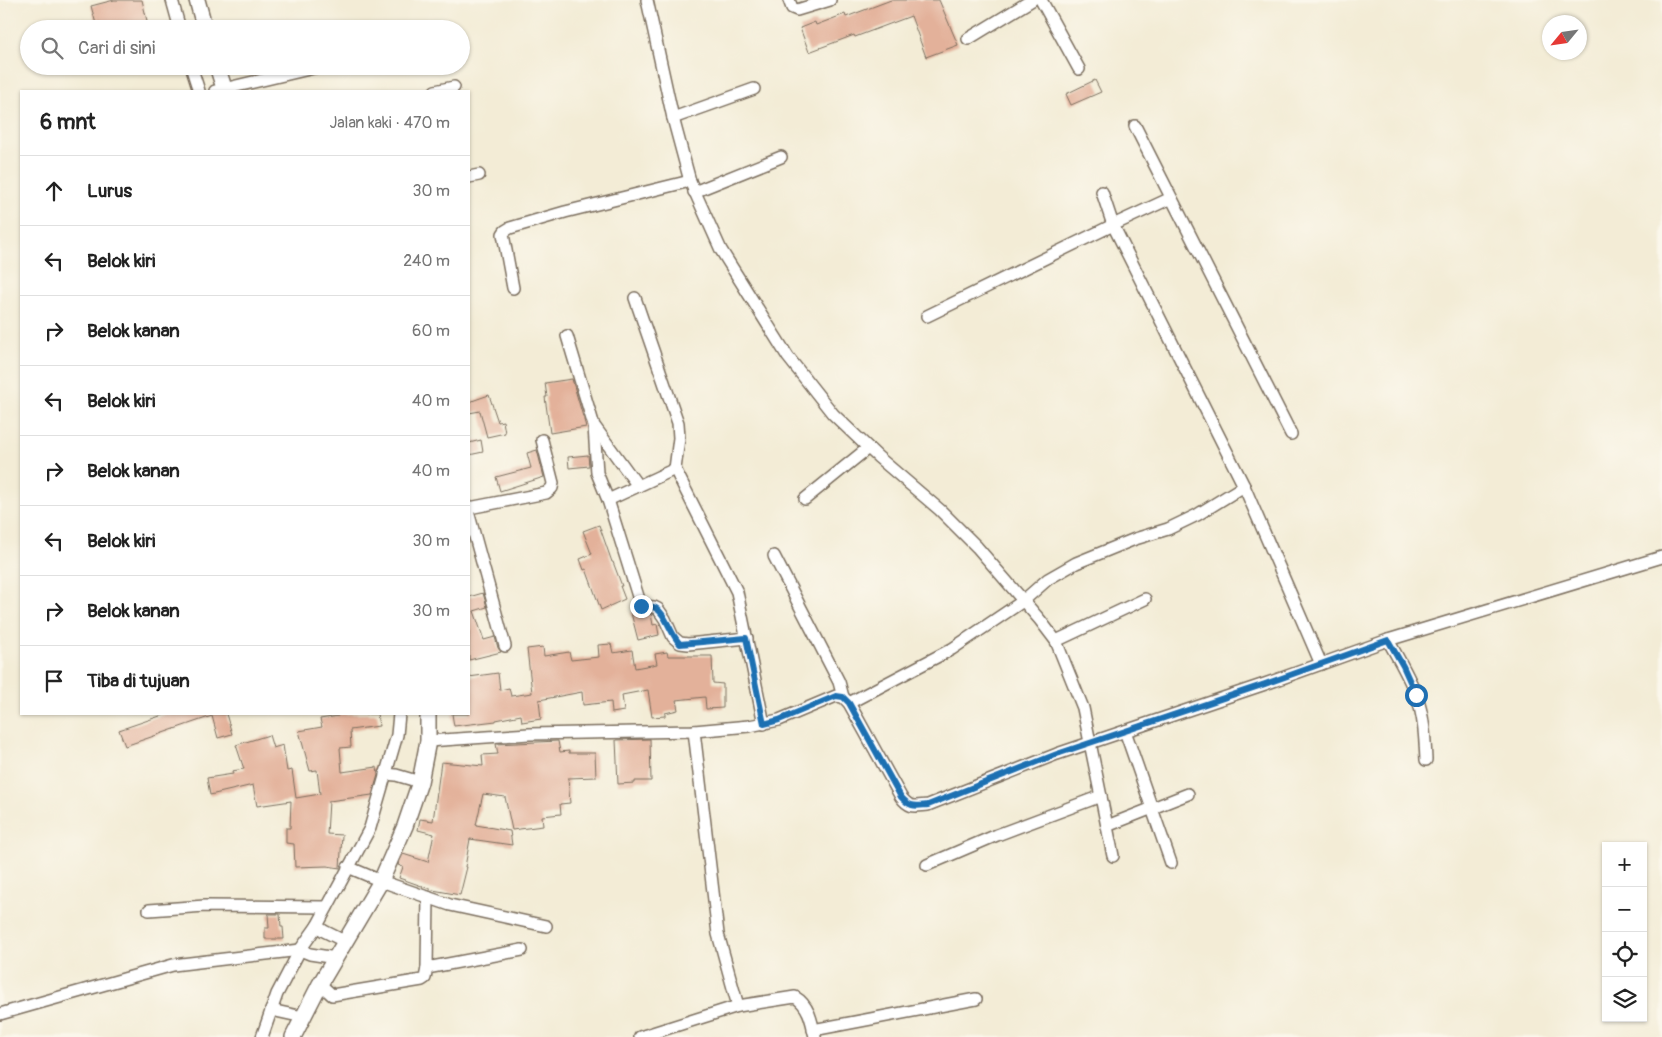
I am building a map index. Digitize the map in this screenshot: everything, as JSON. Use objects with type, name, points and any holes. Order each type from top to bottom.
[{"type":"street","points":[[172,0],[178,20]]},
{"type":"street","points":[[197,0],[203,20]]},
{"type":"street","points":[[647,0],[673,118],[690,181],[721,250],[788,357],[832,414],[940,510],[976,547],[1056,641],[1083,708],[1113,856]]},
{"type":"street","points":[[789,0],[792,8],[797,10],[830,0]]},
{"type":"street","points":[[968,39],[1032,0]]},
{"type":"street","points":[[1041,0],[1079,70]]},
{"type":"street","points":[[194,75],[199,90]]},
{"type":"street","points":[[218,75],[220,90]]},
{"type":"street","points":[[224,90],[285,75]]},
{"type":"street","points":[[440,90],[454,87]]},
{"type":"street","points":[[673,118],[754,89]]},
{"type":"street","points":[[1135,126],[1291,434]]},
{"type":"street","points":[[694,192],[781,157]]},
{"type":"street","points":[[513,288],[503,234],[505,231],[565,212],[690,181]]},
{"type":"street","points":[[1102,192],[1113,225],[1244,486],[1321,664]]},
{"type":"street","points":[[927,316],[1171,198]]},
{"type":"street","points":[[635,298],[678,422],[679,438],[675,470],[737,592],[764,724]]},
{"type":"street","points":[[567,336],[594,426],[597,473],[608,500],[641,606],[658,609],[680,644],[746,638]]},
{"type":"street","points":[[594,426],[638,486]]},
{"type":"street","points":[[470,508],[546,493],[552,488],[553,483],[542,440]]},
{"type":"street","points":[[805,499],[868,448]]},
{"type":"street","points":[[608,500],[675,470]]},
{"type":"street","points":[[428,741],[529,734],[694,730],[764,724],[779,720],[836,696],[846,700],[952,649],[1023,601],[1048,579],[1076,563],[1134,539],[1168,529],[1197,515],[1244,486]]},
{"type":"street","points":[[470,519],[505,646]]},
{"type":"street","points":[[774,556],[839,682],[846,700],[901,797],[906,804],[912,806],[928,805],[1090,743],[1388,640],[1662,557]]},
{"type":"street","points":[[1056,641],[1146,599]]},
{"type":"street","points":[[1388,640],[1403,666],[1416,695],[1422,719],[1426,760]]},
{"type":"street","points":[[262,1037],[274,1010],[277,994],[320,929],[327,907],[352,869],[370,828],[390,775],[399,715]]},
{"type":"street","points":[[292,1037],[296,1015],[320,984],[330,957],[377,879],[405,826],[428,741],[428,715]]},
{"type":"street","points":[[694,730],[718,934],[738,1006]]},
{"type":"street","points":[[1125,731],[1171,863]]},
{"type":"street","points":[[390,775],[416,781]]},
{"type":"street","points":[[1107,826],[1188,794]]},
{"type":"street","points":[[927,865],[997,835],[1101,796]]},
{"type":"street","points":[[352,869],[450,905],[546,926]]},
{"type":"street","points":[[320,984],[332,994],[418,982],[425,978],[427,968],[428,897]]},
{"type":"street","points":[[148,910],[205,906],[327,907]]},
{"type":"street","points":[[320,929],[341,940]]},
{"type":"street","points":[[427,968],[522,950]]},
{"type":"street","points":[[0,1014],[173,965],[305,952],[330,957]]},
{"type":"street","points":[[645,1036],[738,1006],[795,997],[802,1000],[806,1007],[814,1033],[976,999]]},
{"type":"street","points":[[274,1010],[296,1015]]},
{"type":"building","points":[[114,0],[142,0],[147,20],[95,20],[91,6]]},
{"type":"building","points":[[891,0],[939,0],[958,45],[926,57],[911,16],[809,52],[800,28],[815,22],[816,25],[845,14],[846,17]]},
{"type":"building","points":[[1095,80],[1101,92],[1071,105],[1066,94]]},
{"type":"building","points":[[572,379],[586,427],[550,433],[545,383]]},
{"type":"building","points":[[489,395],[498,422],[503,421],[505,433],[487,437],[480,411],[470,413],[470,402]]},
{"type":"building","points":[[481,440],[483,452],[470,455],[470,443]]},
{"type":"building","points":[[537,450],[544,477],[500,491],[496,477],[531,468],[527,453]]},
{"type":"building","points":[[588,455],[589,466],[569,468],[568,457]]},
{"type":"building","points":[[599,525],[625,599],[601,610],[586,569],[584,570],[580,559],[592,554],[583,531]]},
{"type":"building","points":[[483,593],[487,607],[474,611],[484,640],[495,637],[501,652],[470,660],[470,597]]},
{"type":"building","points":[[631,613],[651,614],[653,625],[657,624],[659,635],[638,640]]},
{"type":"building","points":[[611,644],[613,653],[632,650],[635,668],[657,664],[655,654],[667,652],[668,656],[712,656],[713,683],[723,684],[723,708],[706,709],[705,697],[676,700],[678,710],[665,713],[665,716],[652,717],[648,690],[622,695],[624,711],[612,713],[611,702],[583,705],[582,692],[539,700],[541,719],[522,722],[521,715],[496,721],[454,726],[452,715],[470,715],[470,677],[498,673],[500,690],[509,688],[511,696],[532,693],[527,649],[543,647],[544,656],[569,652],[571,660],[599,657],[598,645]]},
{"type":"building","points":[[163,715],[226,715],[232,734],[218,738],[212,716],[125,746],[119,730]]},
{"type":"building","points":[[377,715],[379,726],[350,730],[351,747],[340,748],[342,772],[377,767],[378,775],[372,795],[329,801],[327,834],[342,835],[340,868],[327,866],[295,867],[294,844],[286,843],[286,828],[290,828],[291,801],[257,806],[253,785],[210,795],[207,778],[233,774],[232,771],[244,769],[236,745],[269,735],[273,748],[283,745],[287,771],[292,770],[296,798],[320,794],[317,770],[310,771],[299,731],[322,727],[320,719],[338,716]]},
{"type":"building","points":[[650,739],[651,781],[618,784],[616,740]]},
{"type":"building","points":[[558,741],[560,752],[595,753],[596,777],[568,778],[570,803],[560,804],[561,814],[542,816],[543,826],[512,830],[505,797],[483,794],[476,825],[510,831],[512,845],[470,839],[465,867],[467,867],[460,895],[433,890],[399,878],[403,867],[398,865],[403,854],[428,862],[434,834],[418,830],[420,819],[433,821],[441,762],[483,766],[482,755],[498,754],[496,744]]},
{"type":"building","points":[[268,914],[280,914],[284,939],[265,939],[265,928],[269,928]]},
{"type":"route","points":[[641,606],[658,609],[680,644],[746,638],[764,724],[779,720],[836,696],[843,697],[849,703],[901,797],[906,804],[912,806],[928,805],[1057,754],[1265,684],[1388,640],[1403,666],[1416,695]]}]
